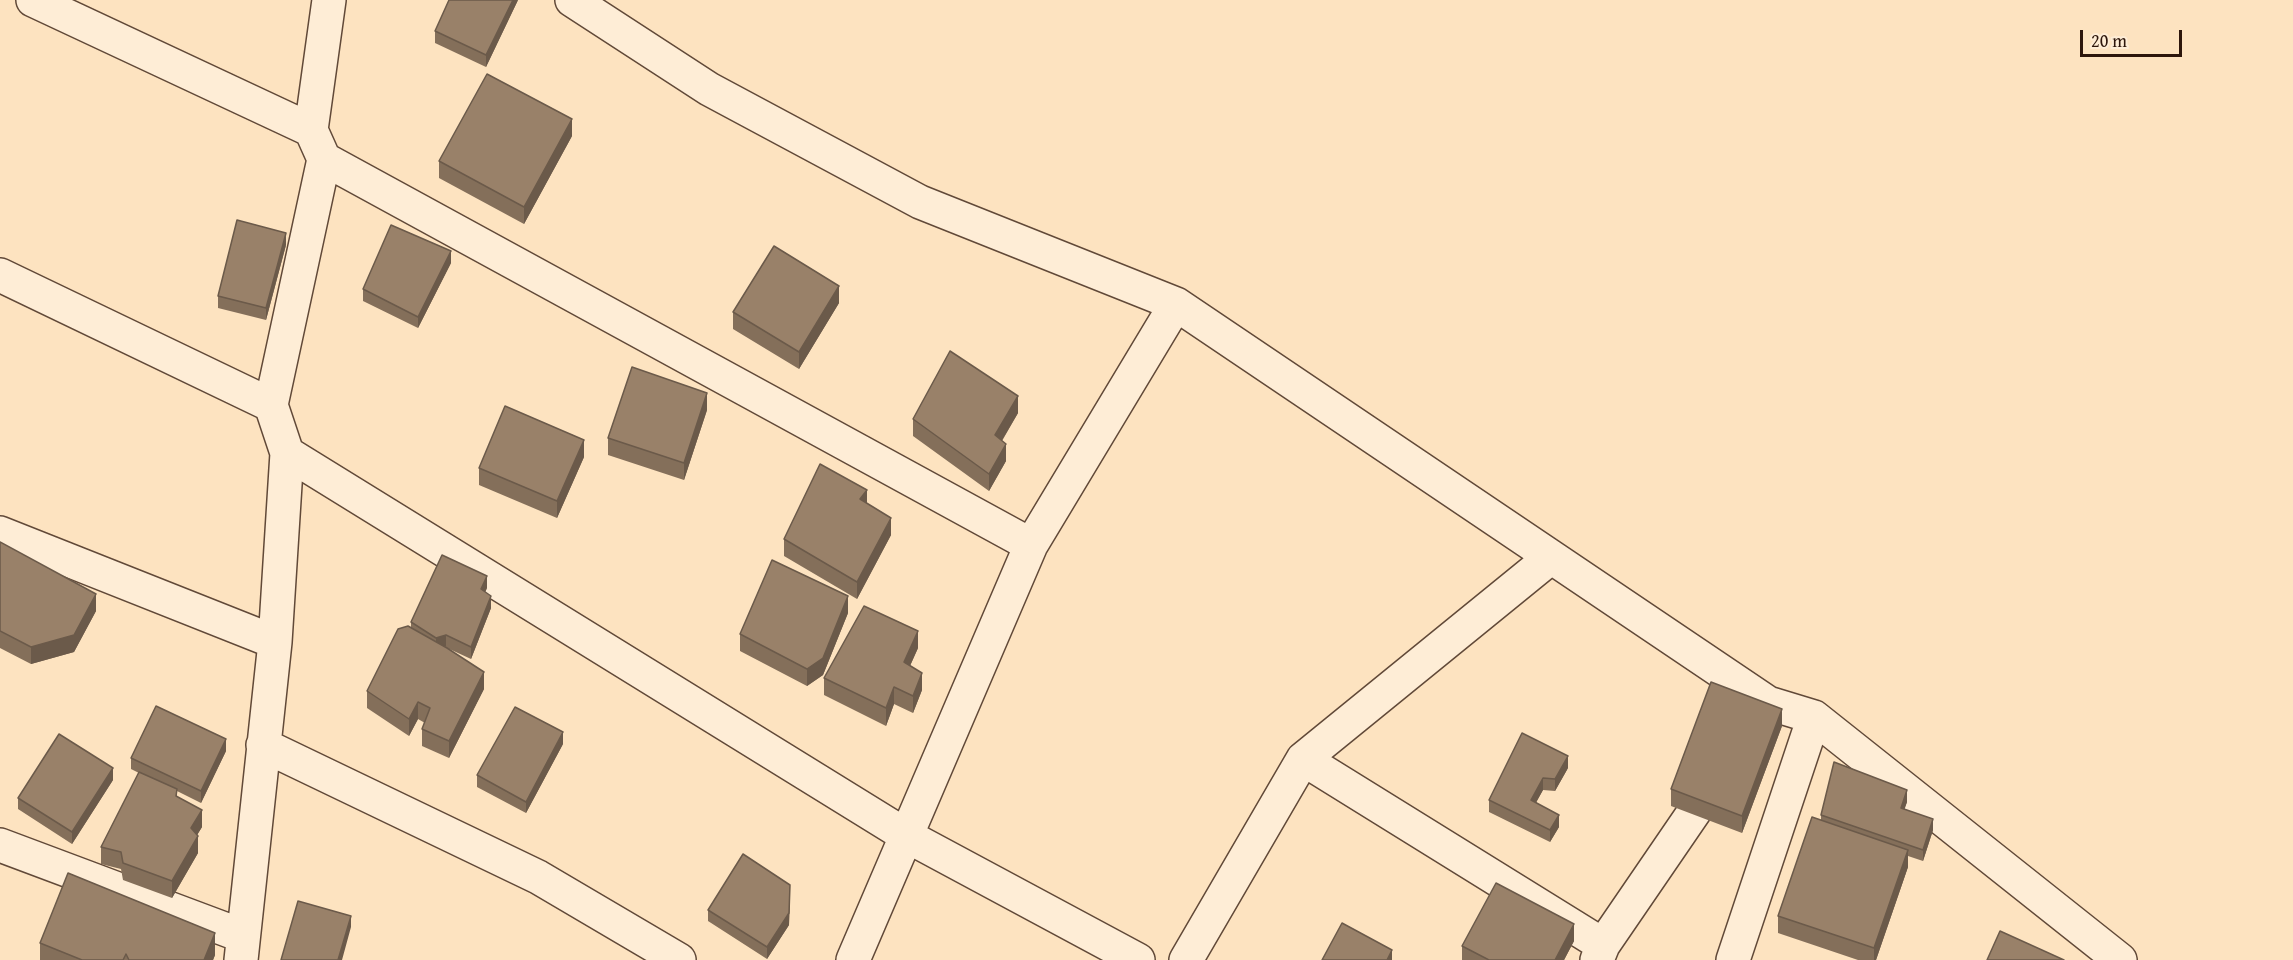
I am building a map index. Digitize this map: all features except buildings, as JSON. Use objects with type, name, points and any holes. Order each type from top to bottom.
[{"type":"street","points":[[33,0],[311,130]]},
{"type":"street","points":[[0,845],[242,948],[275,642],[287,453],[271,405],[324,159],[311,130],[329,0]]},
{"type":"street","points":[[572,0],[709,88],[920,202],[1176,304],[1550,558],[1761,713],[1814,717],[2115,958]]},
{"type":"street","points":[[324,159],[1031,545]]},
{"type":"street","points":[[0,275],[271,405]]},
{"type":"street","points":[[852,960],[1031,545],[1176,304]]},
{"type":"street","points":[[287,453],[907,836],[1138,960]]},
{"type":"street","points":[[0,533],[275,642]]},
{"type":"street","points":[[1186,960],[1303,759],[1550,558]]},
{"type":"street","points":[[1733,960],[1814,717]]},
{"type":"street","points":[[263,745],[538,877],[679,960]]},
{"type":"street","points":[[1303,759],[1600,953],[1735,752]]}]
